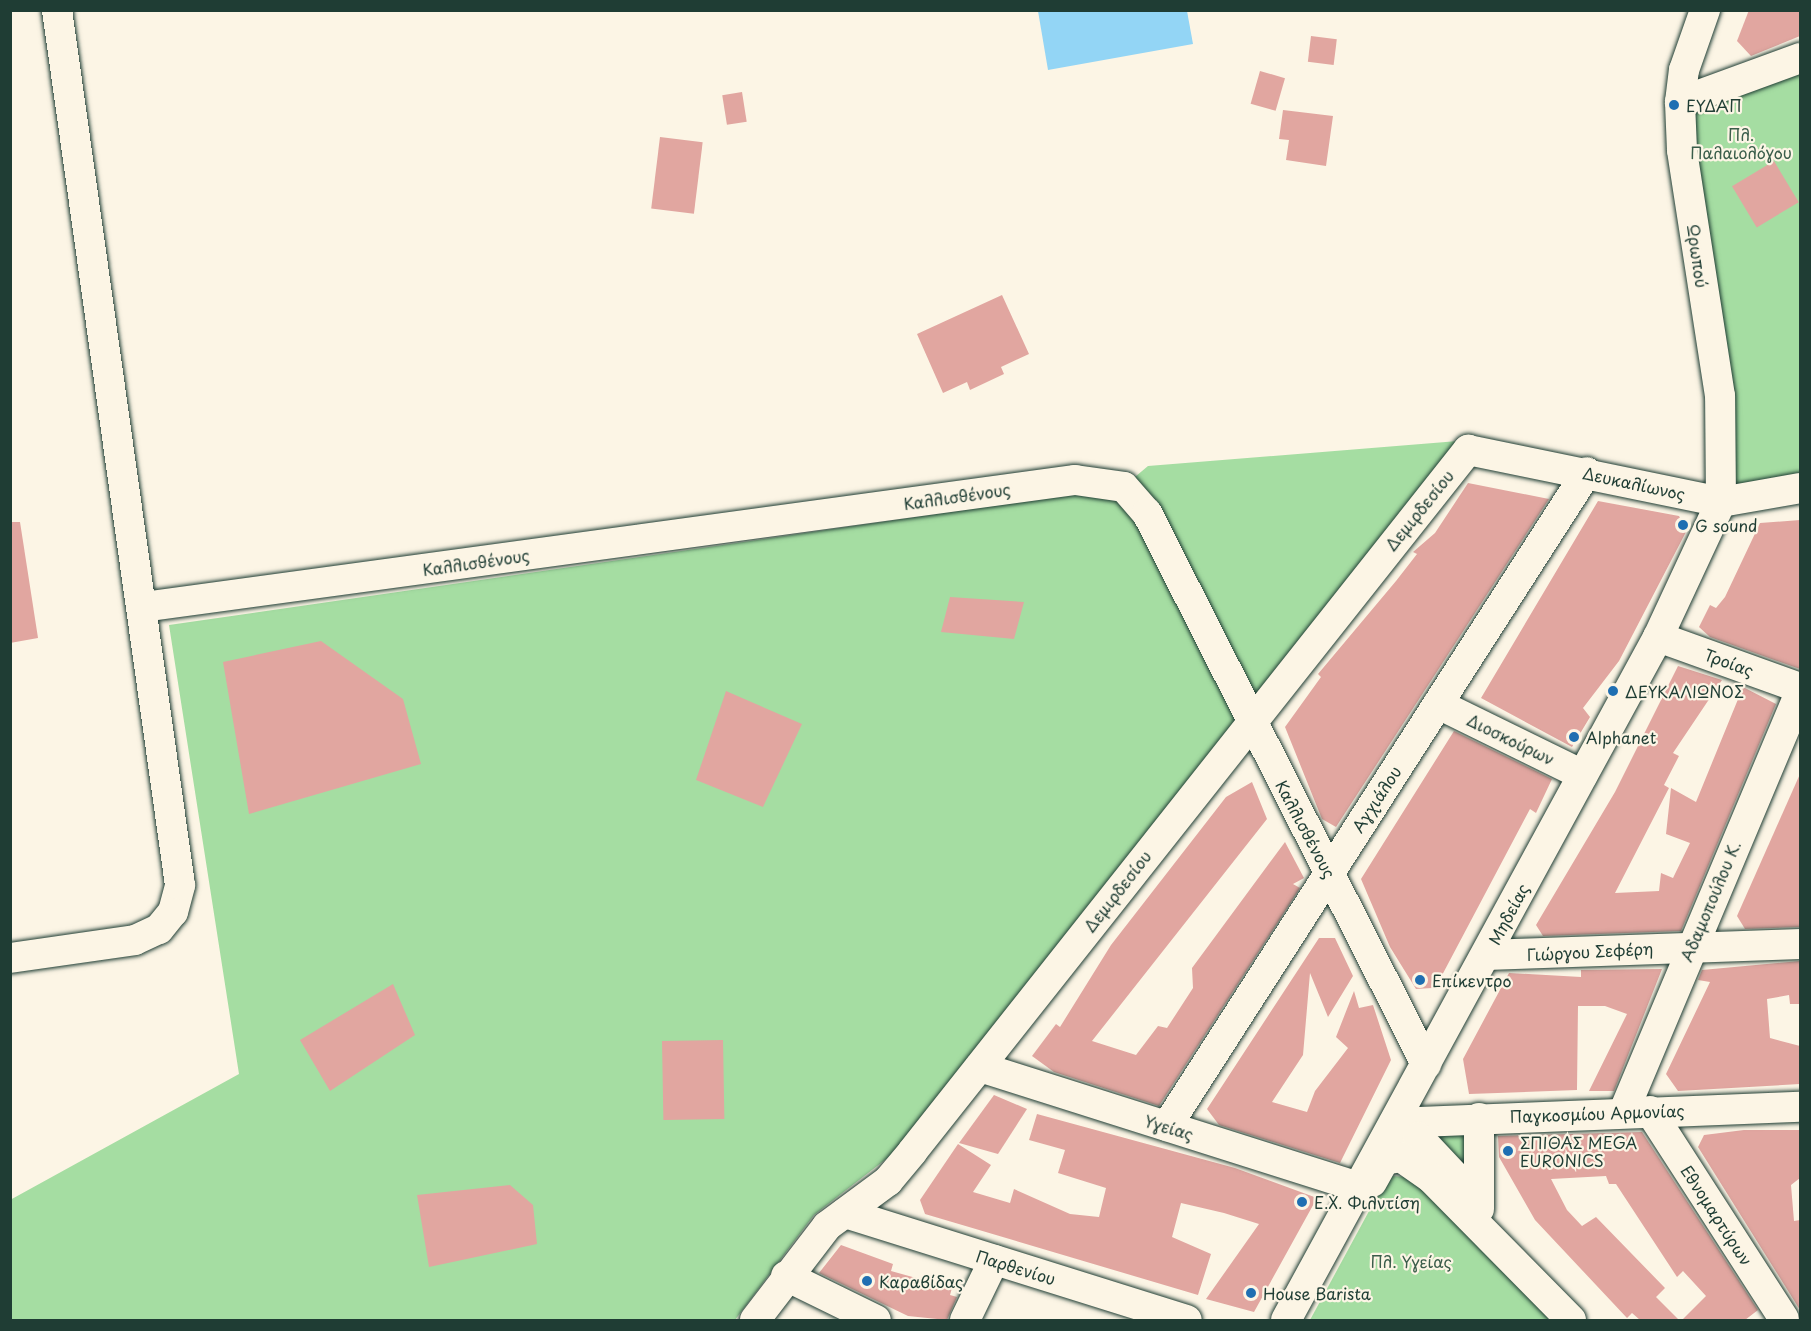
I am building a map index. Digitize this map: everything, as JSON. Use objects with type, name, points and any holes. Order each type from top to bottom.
[{"type":"street","points":[[10,958],[135,940],[159,929],[173,912],[180,885],[143,607],[57,10]]},
{"type":"street","name":"Ωρωπού","points":[[1698,18],[1680,102],[1682,150],[1720,396],[1721,502]]},
{"type":"street","points":[[1680,102],[1800,58]]},
{"type":"street","name":"Δευκαλίωνος","points":[[1468,450],[1587,472],[1721,502],[1800,488]]},
{"type":"street","name":"Δεμιρδεσίου","points":[[755,1320],[786,1276],[845,1213],[888,1181],[980,1067],[1249,721],[1468,450]]},
{"type":"street","name":"Αγχιάλου","points":[[1167,1126],[1328,871],[1587,472]]},
{"type":"street","name":"Καλλισθένους","points":[[143,607],[1064,482],[1106,481],[1124,487],[1147,513],[1249,721],[1426,1064]]},
{"type":"street","name":"Μηδείας","points":[[1286,1320],[1658,637],[1721,502]]},
{"type":"street","name":"Τροίας","points":[[1658,637],[1800,690]]},
{"type":"street","name":"Αδαμοπούλου Κ.","points":[[1637,1111],[1690,946],[1800,690]]},
{"type":"street","name":"Διοσκούρων","points":[[1438,704],[1583,775]]},
{"type":"street","name":"Γιώργου Σεφέρη","points":[[1486,955],[1690,946],[1800,944]]},
{"type":"street","name":"Υγείας","points":[[980,1067],[1358,1187]]},
{"type":"street","name":"Παγκοσμίου Αρμονίας","points":[[1394,1123],[1637,1111],[1800,1107]]},
{"type":"street","name":"Εθνομαρτύρων","points":[[1637,1111],[1789,1319]]},
{"type":"street","points":[[1479,1118],[1479,1209]]},
{"type":"street","points":[[1394,1123],[1406,1146],[1456,1198],[1479,1209],[1594,1320]]},
{"type":"street","points":[[1298,1320],[1384,1160],[1401,1157],[1432,1179],[1571,1320]]},
{"type":"street","name":"Παρθενίου","points":[[845,1213],[1187,1320]]},
{"type":"street","points":[[965,1320],[994,1260]]},
{"type":"street","points":[[786,1276],[876,1320]]},
{"type":"green space","name":"Πλ. Παλαιολόγου","points":[[1800,58],[1800,488],[1721,502],[1680,102]]},
{"type":"green space","points":[[1458,441],[890,1156],[814,1215],[735,1320],[11,1320],[10,1200],[239,1074],[169,625],[1123,487],[1148,466]]},
{"type":"green space","points":[[1422,1127],[1469,1128],[1473,1179]]},
{"type":"green space","name":"Πλ. Υγείας","points":[[1388,1176],[1414,1177],[1556,1320],[1310,1320]]},
{"type":"water","points":[[1038,11],[1187,11],[1193,44],[1048,70]]},
{"type":"building","points":[[1749,10],[1800,10],[1800,36],[1751,56],[1737,41]]},
{"type":"building","points":[[1311,36],[1337,39],[1334,65],[1308,62]]},
{"type":"building","points":[[1260,71],[1285,78],[1276,111],[1251,104]]},
{"type":"building","points":[[742,92],[747,122],[727,125],[722,95]]},
{"type":"building","points":[[1283,110],[1333,116],[1326,166],[1286,160],[1289,140],[1279,139]]},
{"type":"building","points":[[660,137],[703,142],[694,214],[651,208]]},
{"type":"building","points":[[1774,161],[1799,202],[1757,227],[1732,186]]},
{"type":"building","points":[[1002,295],[1029,354],[1001,367],[1004,374],[970,390],[967,382],[943,393],[917,334]]},
{"type":"building","points":[[1468,483],[1549,499],[1336,827],[1322,819],[1285,727],[1321,677],[1318,674],[1417,554],[1413,552],[1435,533]]},
{"type":"building","points":[[1598,501],[1679,516],[1687,530],[1619,661],[1583,708],[1590,717],[1572,747],[1481,698]]},
{"type":"building","points":[[1800,520],[1800,669],[1710,637],[1699,627],[1710,605],[1716,608],[1725,597],[1760,523]]},
{"type":"building","points":[[10,522],[20,522],[38,638],[10,643]]},
{"type":"building","points":[[950,597],[1024,602],[1014,639],[941,632]]},
{"type":"building","points":[[321,641],[403,699],[421,764],[249,814],[223,662]]},
{"type":"building","points":[[1678,666],[1722,680],[1673,753],[1679,756],[1664,785],[1669,788],[1615,893],[1659,891],[1661,873],[1673,878],[1690,843],[1666,834],[1671,788],[1696,802],[1743,687],[1776,704],[1681,931],[1543,936],[1536,925],[1615,792]]},
{"type":"building","points":[[726,691],[802,724],[763,807],[696,780]]},
{"type":"building","points":[[1454,731],[1552,779],[1536,813],[1530,809],[1440,979],[1432,988],[1416,989],[1390,947],[1361,879]]},
{"type":"building","points":[[1800,774],[1800,927],[1745,929],[1737,916]]},
{"type":"building","points":[[1252,782],[1267,819],[1092,1041],[1136,1055],[1158,1026],[1167,1028],[1193,988],[1192,968],[1285,842],[1304,878],[1293,884],[1300,888],[1159,1106],[1054,1072],[1032,1056],[1056,1024],[1060,1027],[1111,945],[1226,797]]},
{"type":"building","points":[[1319,938],[1335,938],[1353,976],[1328,1017],[1310,973],[1303,1055],[1272,1102],[1307,1112],[1315,1091],[1348,1048],[1336,1037],[1354,991],[1359,1008],[1373,1005],[1391,1060],[1340,1163],[1219,1125],[1207,1109]]},
{"type":"building","points":[[1800,961],[1800,1004],[1790,1004],[1789,995],[1767,999],[1770,1038],[1800,1046],[1800,1084],[1678,1091],[1666,1074],[1710,982],[1698,980],[1702,970]]},
{"type":"building","points":[[1662,969],[1614,1091],[1589,1091],[1627,1014],[1605,1006],[1578,1006],[1577,1090],[1469,1094],[1463,1059],[1509,973],[1581,977],[1581,970]]},
{"type":"building","points":[[393,984],[415,1035],[330,1091],[300,1040]]},
{"type":"building","points":[[723,1040],[724,1119],[663,1120],[662,1041]]},
{"type":"building","points":[[994,1095],[1027,1109],[998,1154],[959,1143]]},
{"type":"building","points":[[1037,1114],[1235,1168],[1317,1198],[1254,1312],[1206,1299],[1259,1224],[1224,1213],[1181,1203],[1172,1237],[1211,1254],[1198,1295],[925,1214],[920,1200],[958,1144],[991,1165],[973,1192],[1010,1203],[1014,1189],[1070,1214],[1099,1217],[1106,1188],[1058,1173],[1065,1150],[1029,1140]]},
{"type":"building","points":[[1744,1130],[1800,1130],[1800,1178],[1791,1185],[1794,1221],[1800,1220],[1800,1310],[1698,1147],[1704,1135]]},
{"type":"building","points":[[1642,1132],[1758,1310],[1745,1320],[1682,1320],[1706,1296],[1683,1271],[1677,1277],[1616,1184],[1609,1184],[1606,1176],[1551,1179],[1567,1210],[1582,1226],[1596,1217],[1665,1288],[1656,1297],[1679,1320],[1640,1320],[1632,1313],[1627,1318],[1535,1220],[1499,1157],[1498,1136]]},
{"type":"building","points":[[510,1185],[533,1205],[537,1244],[429,1267],[417,1195]]},
{"type":"building","points":[[841,1245],[893,1264],[891,1271],[952,1288],[950,1295],[957,1297],[947,1320],[908,1316],[819,1273]]},
{"type":"place","name":"ΕΥΔΑΠ","points":[[1674,105]]},
{"type":"place","name":"G sound","points":[[1683,525]]},
{"type":"place","name":"ΔΕΥΚΑΛΙΩΝΟΣ","points":[[1613,691]]},
{"type":"place","name":"Alphanet","points":[[1574,737]]},
{"type":"place","name":"Επίκεντρο","points":[[1420,980]]},
{"type":"place","name":"ΣΠΙΘΑΣ MEGA EURONICS","points":[[1508,1151]]},
{"type":"place","name":"Ε.Χ. Φιλντίση","points":[[1302,1202]]},
{"type":"place","name":"Καραβίδας","points":[[867,1281]]},
{"type":"place","name":"House Barista","points":[[1251,1293]]}]
